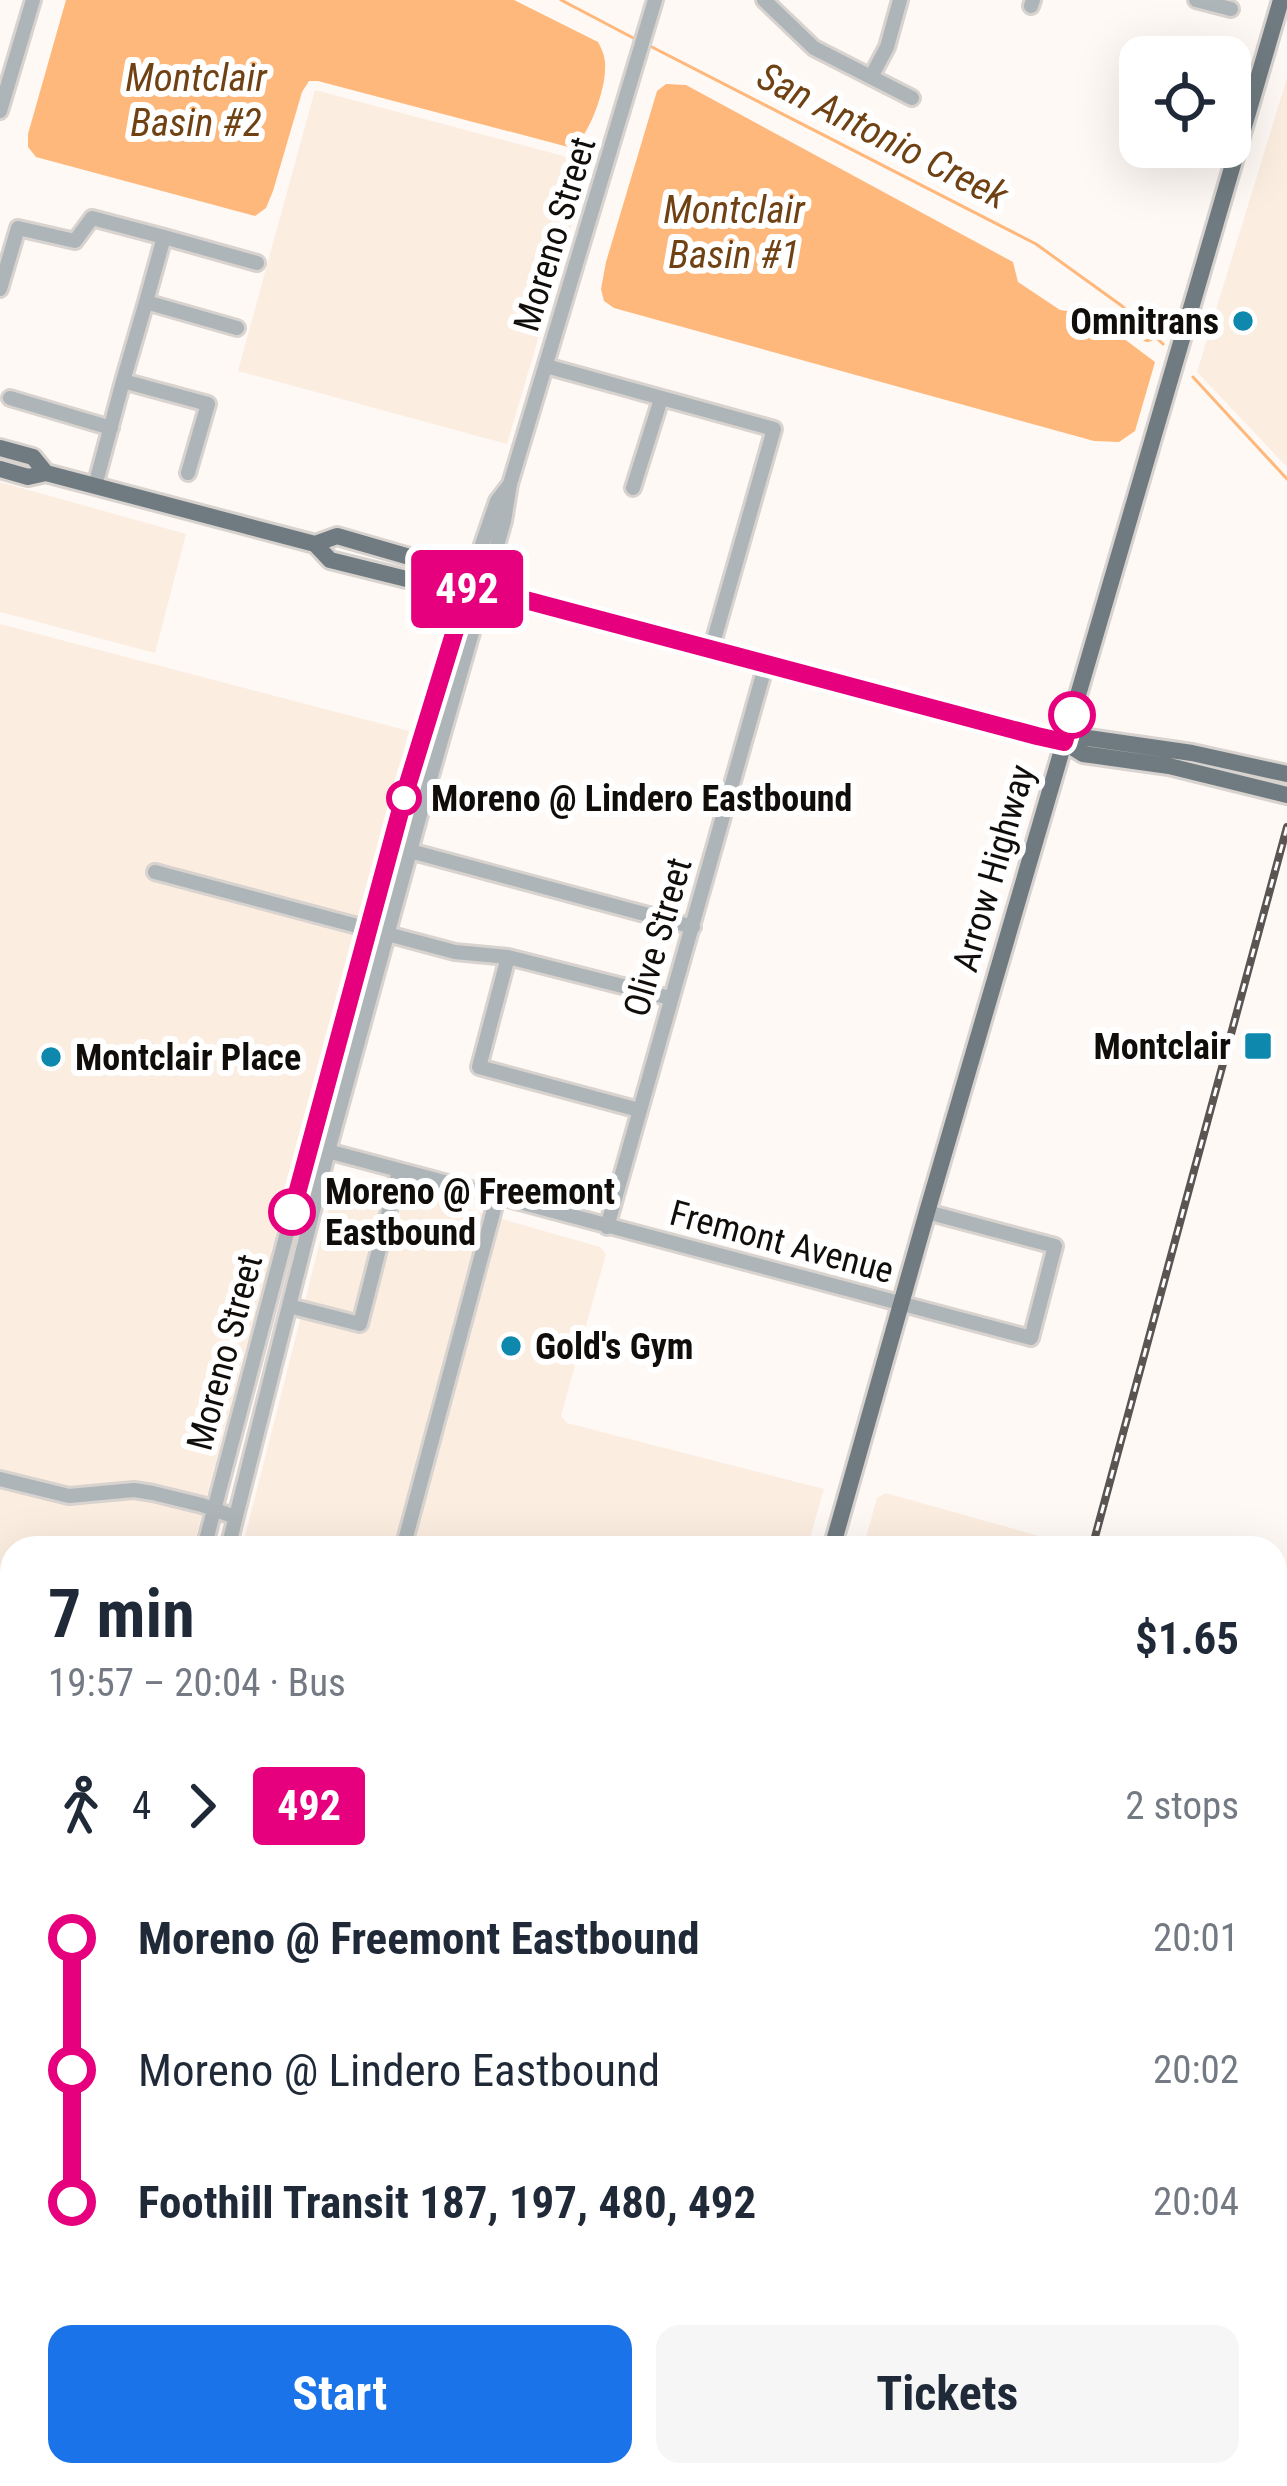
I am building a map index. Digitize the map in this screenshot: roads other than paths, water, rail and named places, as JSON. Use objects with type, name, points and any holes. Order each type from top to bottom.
[{"type":"main road","name":"Arrow Highway","points":[[835,1536],[1281,0]]},
{"type":"main road","points":[[0,448],[33,457],[46,473]]},
{"type":"main road","points":[[0,470],[28,477],[46,473],[315,544],[330,560],[347,565],[451,590],[477,587],[1064,742],[1083,754],[1169,766],[1287,795]]},
{"type":"main road","points":[[1064,742],[1088,738],[1192,753],[1287,774]]},
{"type":"street","points":[[0,111],[33,0]]},
{"type":"street","name":"Moreno Street","points":[[231,1536],[496,501],[510,484],[655,0]]},
{"type":"street","points":[[871,77],[887,47],[901,0]]},
{"type":"street","points":[[1196,0],[1231,9]]},
{"type":"street","points":[[770,2],[814,48],[912,98]]},
{"type":"street","points":[[0,289],[18,228],[75,241],[92,218],[257,263]]},
{"type":"street","points":[[95,486],[164,237]]},
{"type":"street","points":[[146,302],[237,328]]},
{"type":"street","points":[[546,366],[774,429],[711,650]]},
{"type":"street","points":[[123,381],[208,404],[188,473]]},
{"type":"street","points":[[10,398],[111,428]]},
{"type":"street","points":[[633,488],[662,399]]},
{"type":"street","name":"Moreno Street","points":[[208,1536],[367,929],[442,669],[477,587]]},
{"type":"street","name":"Olive Street","points":[[607,1227],[766,664]]},
{"type":"street","points":[[410,851],[693,926]]},
{"type":"street","points":[[155,872],[468,955],[508,957],[670,998]]},
{"type":"street","points":[[508,957],[479,1067],[639,1110]]},
{"type":"street","name":"Fremont Avenue","points":[[309,1147],[1031,1338],[1054,1246],[927,1212]]},
{"type":"street","points":[[290,1306],[360,1324],[399,1171]]},
{"type":"street","points":[[406,1536],[497,1198]]},
{"type":"street","points":[[0,1479],[69,1496],[134,1490],[235,1517]]},
{"type":"water","name":"Montclair Basin #2","points":[[66,0],[514,0],[598,42],[605,59],[604,79],[590,124],[572,148],[309,81],[273,191],[266,208],[255,216],[36,157],[28,147],[28,134]]},
{"type":"water","name":"Montclair Basin #1","points":[[666,84],[686,85],[1013,262],[1018,282],[1060,310],[1091,314],[1155,362],[1135,431],[1119,442],[1094,441],[614,308],[604,301],[601,289],[606,262],[657,91]]},
{"type":"waterway","name":"San Antonio Creek","points":[[561,0],[639,41]]},
{"type":"waterway","name":"San Antonio Creek","points":[[648,45],[1036,244],[1122,306],[1163,344]]},
{"type":"waterway","name":"San Antonio Creek","points":[[1147,337],[1152,335]]},
{"type":"waterway","name":"San Antonio Creek","points":[[1193,377],[1287,479]]},
{"type":"railway","points":[[1095,1536],[1287,827]]},
{"type":"place","name":"Omnitrans","points":[[1243,321]]},
{"type":"place","name":"Moreno @ Lindero Eastbound","points":[[404,798]]},
{"type":"place","name":"Montclair","points":[[1258,1046]]},
{"type":"place","name":"Montclair Place","points":[[51,1057]]},
{"type":"place","name":"Moreno @ Freemont Eastbound","points":[[292,1212]]},
{"type":"place","name":"Gold's Gym","points":[[511,1346]]}]
